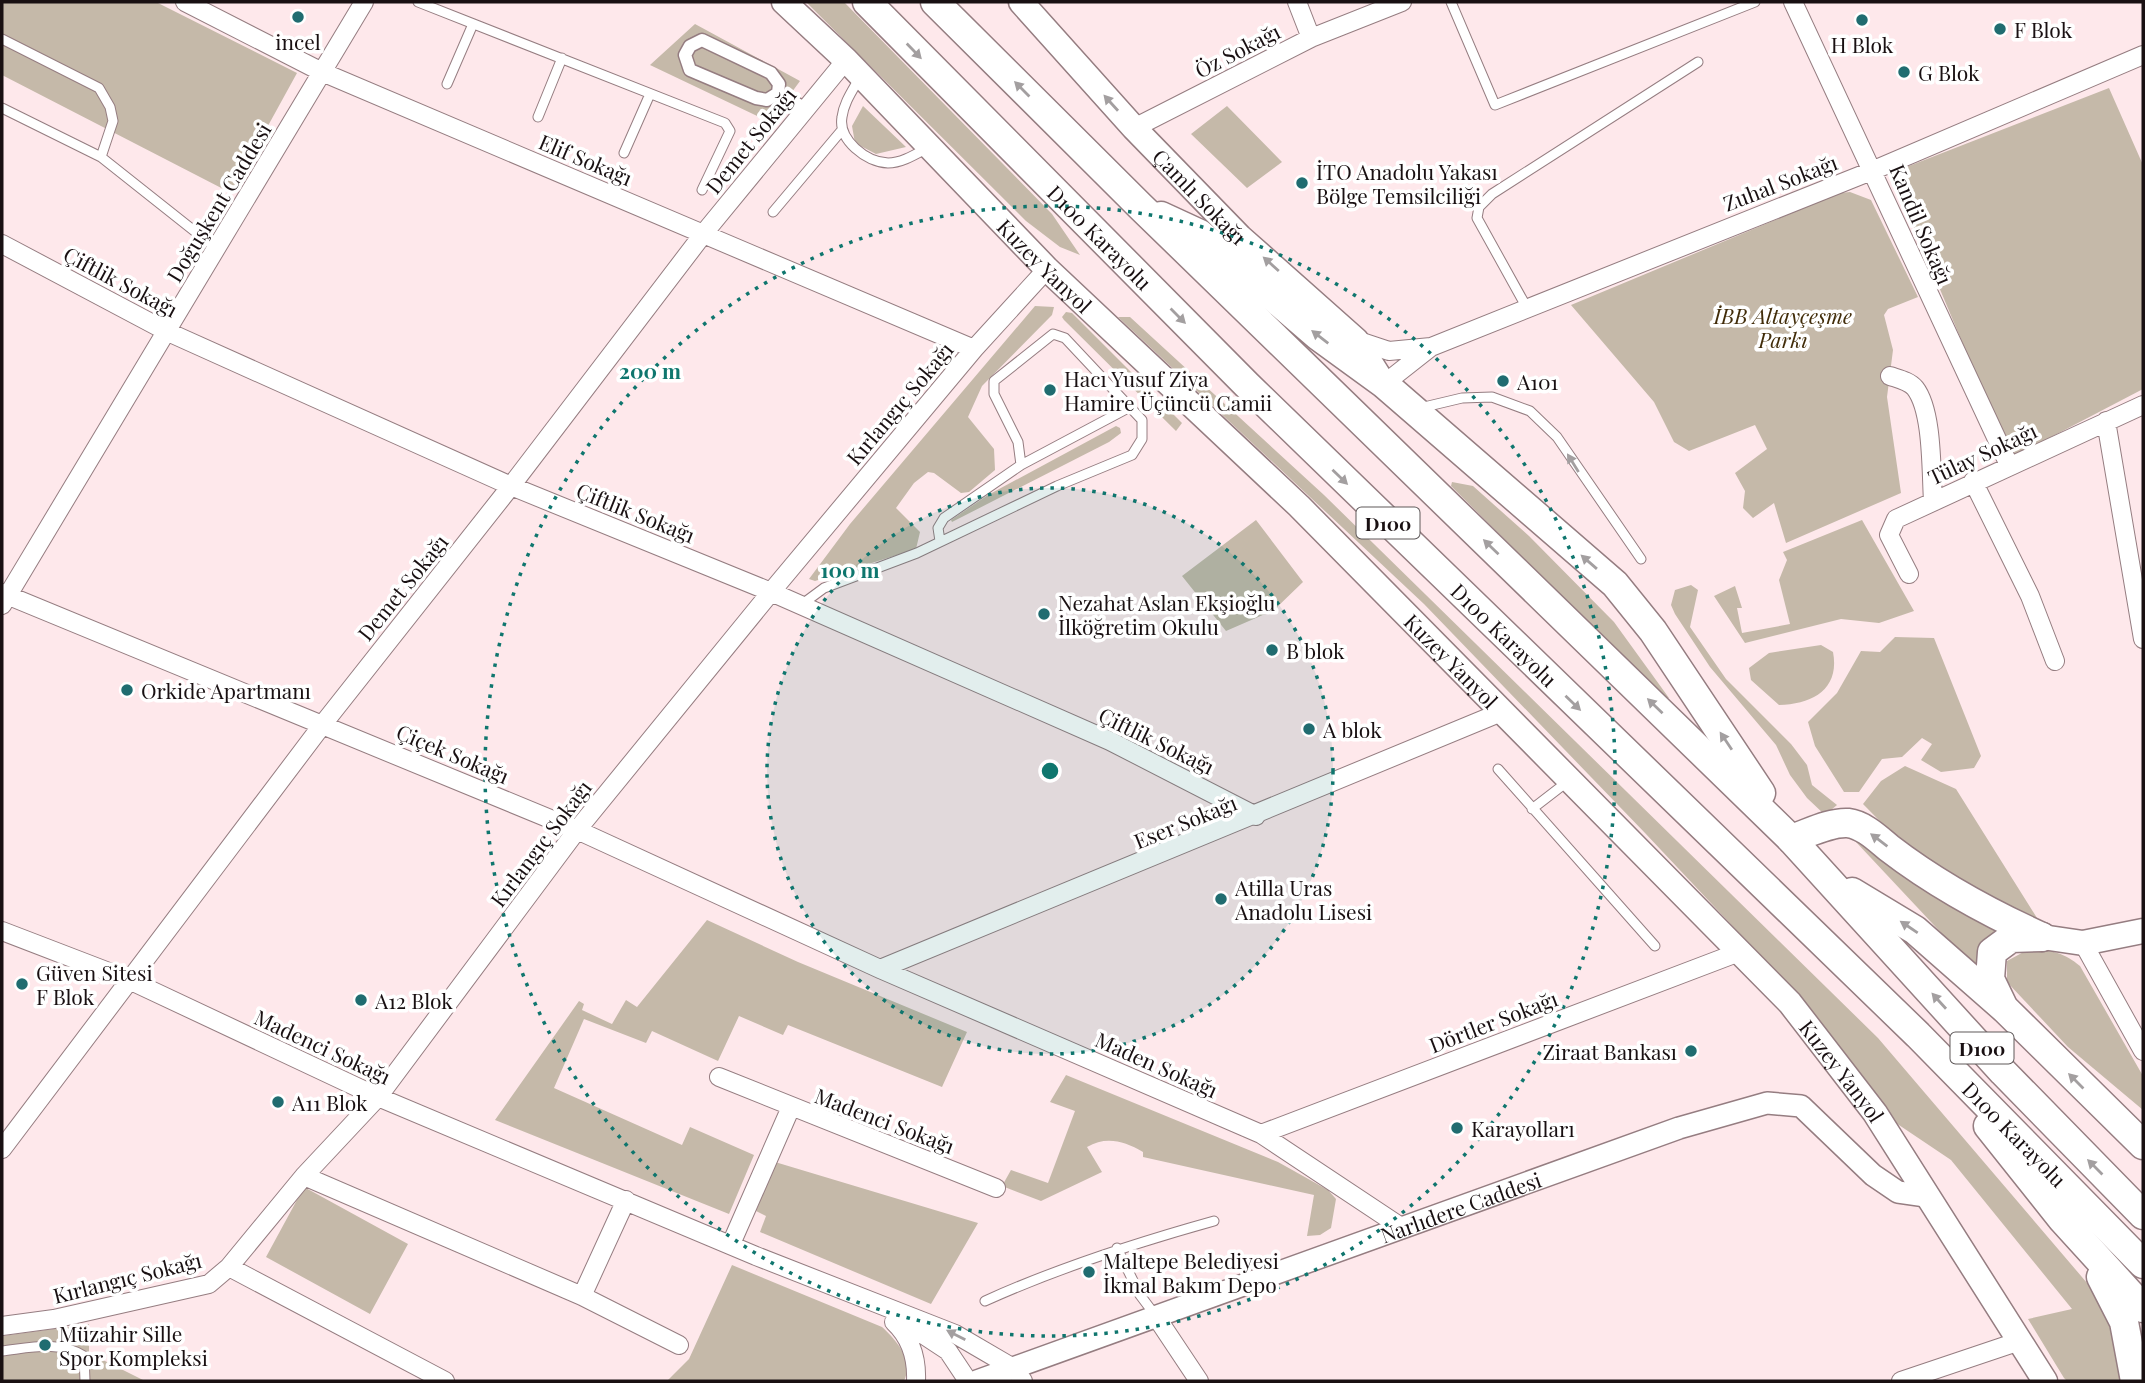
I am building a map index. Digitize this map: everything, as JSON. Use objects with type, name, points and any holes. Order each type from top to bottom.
[{"type":"highway","name":"D100 Karayolu","points":[[867,2],[1319,457],[1918,1035],[2143,1264]]},
{"type":"highway","name":"D100 Karayolu","points":[[935,2],[1140,206],[1791,839],[2003,1072],[2143,1216]]},
{"type":"highway","points":[[1140,206],[1200,234],[1318,336],[1384,384],[1615,584],[1653,631],[1791,839],[1829,826],[1849,823],[1863,828],[1922,873],[1975,906],[2042,937]]},
{"type":"highway","points":[[1826,876],[1915,930],[2005,1009],[2143,1145]]},
{"type":"highway","points":[[2005,1009],[1990,979],[1992,952],[2011,938],[2042,937]]},
{"type":"highway","points":[[1918,1035],[2062,1219],[2108,1287],[2119,1311],[2132,1353],[2135,1381]]},
{"type":"highway","points":[[2062,1219],[2143,1308]]},
{"type":"main road","name":"Kuzey Yanyol","points":[[784,2],[854,68],[1047,269],[1299,506],[1742,951],[1790,1003],[1875,1113],[2017,1342],[2045,1381]]},
{"type":"main road","name":"Çamlı Sokağı","points":[[1021,2],[1133,128],[1240,237],[1356,340],[1384,384]]},
{"type":"main road","points":[[2042,937],[2083,943],[2143,931]]},
{"type":"street","name":"Elif Sokağı","points":[[185,2],[322,72],[974,349]]},
{"type":"street","name":"Doğuşkent Caddesi","points":[[4,598],[168,332],[364,2]]},
{"type":"street","points":[[1297,2],[1311,38]]},
{"type":"street","name":"Öz Sokağı","points":[[1133,128],[1311,38],[1402,2]]},
{"type":"street","name":"Kandil Sokağı","points":[[1793,2],[1874,170],[1936,312],[2009,464]]},
{"type":"street","points":[[702,40],[771,73],[779,84],[778,93],[767,100],[756,98],[690,70],[685,55],[690,46],[702,40]]},
{"type":"street","name":"Zuhal Sokağı","points":[[1384,384],[1431,348],[1874,170],[2143,55]]},
{"type":"street","name":"Demet Sokağı","points":[[2,1149],[127,979],[511,486],[704,233],[804,108],[854,68]]},
{"type":"street","points":[[778,93],[804,108]]},
{"type":"street","name":"Çiftlik Sokağı","points":[[2,244],[168,332],[511,486],[771,592],[1110,741],[1228,799],[1256,816]]},
{"type":"street","name":"Kırlangıç Sokağı","points":[[2,1326],[54,1319],[209,1284],[229,1267],[304,1176],[378,1097],[577,830],[771,592],[974,349],[1047,269]]},
{"type":"street","name":"Zuhal Sokağı","points":[[1356,340],[1388,351],[1431,348]]},
{"type":"street","points":[[1891,376],[1909,382],[1923,405],[1933,501]]},
{"type":"street","name":"Tülay Sokağı","points":[[1909,574],[1890,539],[1891,527],[1896,519],[2009,464],[2143,404]]},
{"type":"street","points":[[2106,421],[2143,639]]},
{"type":"street","points":[[1973,481],[2030,596],[2055,661]]},
{"type":"street","name":"Çiçek Sokağı","points":[[4,598],[323,724],[577,830],[880,969]]},
{"type":"street","name":"Eser Sokağı","points":[[880,969],[1256,816],[1504,711]]},
{"type":"street","name":"Madenci Sokağı","points":[[2,931],[127,979],[378,1097],[874,1303]]},
{"type":"street","points":[[2083,943],[2143,1051]]},
{"type":"street","name":"Dörtler Sokağı","points":[[1261,1134],[1742,951]]},
{"type":"street","name":"Maden Sokağı","points":[[880,969],[1261,1134],[1401,1227]]},
{"type":"street","name":"Madenci Sokağı","points":[[719,1077],[996,1188]]},
{"type":"street","name":"Narlıdere Caddesi","points":[[977,1381],[1019,1375],[1155,1315],[1679,1128],[1768,1103],[1801,1106],[1873,1175],[1898,1192],[1926,1196]]},
{"type":"street","points":[[731,1244],[790,1107]]},
{"type":"street","points":[[304,1176],[582,1296],[679,1345]]},
{"type":"street","points":[[582,1296],[626,1200]]},
{"type":"street","points":[[229,1267],[445,1381]]},
{"type":"street","points":[[874,1303],[955,1334],[1019,1375]]},
{"type":"street","points":[[874,1303],[905,1332],[916,1365],[916,1381]]},
{"type":"street","points":[[874,1303],[948,1351],[968,1381]]},
{"type":"street","points":[[1155,1315],[1199,1381]]},
{"type":"street","points":[[1901,1381],[2017,1342]]},
{"type":"street","points":[[2017,1342],[2038,1381]]},
{"type":"street","points":[[2017,1342],[2055,1381]]},
{"type":"lane","points":[[418,2],[725,123],[730,131],[702,190]]},
{"type":"lane","points":[[1451,2],[1495,105],[1755,2]]},
{"type":"lane","points":[[447,84],[473,24]]},
{"type":"lane","points":[[2,40],[99,88],[110,107],[113,121],[101,157]]},
{"type":"lane","points":[[538,117],[562,58]]},
{"type":"lane","points":[[1527,308],[1477,218],[1479,207],[1492,194],[1698,62]]},
{"type":"lane","points":[[854,68],[842,130],[847,140],[865,156],[887,163],[908,159],[929,146]]},
{"type":"lane","points":[[624,153],[650,94]]},
{"type":"lane","points":[[2,108],[101,157],[217,250]]},
{"type":"lane","points":[[773,212],[842,130]]},
{"type":"lane","points":[[801,605],[824,588],[917,553],[1132,455],[1142,439],[1142,420],[1065,338],[1053,334],[994,381],[995,394],[1018,442],[1021,465]]},
{"type":"lane","points":[[1412,410],[1462,398],[1492,397],[1530,411],[1557,437],[1641,559]]},
{"type":"lane","points":[[940,541],[938,528],[944,518],[1021,465],[1130,407]]},
{"type":"lane","points":[[1498,769],[1655,946]]},
{"type":"lane","points":[[1532,809],[1571,778]]},
{"type":"lane","points":[[985,1301],[1049,1272],[1117,1248],[1214,1221]]},
{"type":"lane","points":[[1117,1248],[1140,1295],[1155,1315]]},
{"type":"lane","points":[[2,1351],[49,1346],[71,1348],[84,1356],[85,1381]]},
{"type":"green space","points":[[2,2],[156,2],[297,73],[231,193],[2,75]]},
{"type":"green space","points":[[806,2],[844,2],[1052,214],[1080,255],[1060,247],[1026,221]]},
{"type":"green space","points":[[695,24],[800,81],[770,122],[650,65]]},
{"type":"green space","points":[[2109,88],[2143,165],[2143,389],[2011,458],[1891,173]]},
{"type":"green space","points":[[863,106],[906,147],[876,154],[855,143],[852,126]]},
{"type":"green space","points":[[1227,106],[1282,162],[1247,188],[1191,134]]},
{"type":"green space","name":"İBB Altayçeşme Parkı","points":[[1850,192],[1871,200],[1918,297],[1888,309],[1884,315],[1893,350],[1887,397],[1901,493],[1786,543],[1774,503],[1753,518],[1743,508],[1745,491],[1735,473],[1767,449],[1755,425],[1689,451],[1674,442],[1654,402],[1571,305],[1840,193]]},
{"type":"green space","points":[[1035,306],[1054,307],[1052,315],[982,386],[968,417],[994,449],[995,470],[969,492],[961,493],[934,473],[928,472],[914,483],[896,508],[920,532],[916,549],[815,581],[809,579],[850,524]]},
{"type":"green space","points":[[1066,312],[1072,313],[1182,423],[1176,431],[1064,320],[1062,317]]},
{"type":"green space","points":[[1118,317],[1130,317],[1324,495],[1878,1038],[2099,1297],[2116,1331],[2123,1381],[2067,1381],[2064,1378],[2028,1319],[2072,1309],[1951,1160],[1890,1119],[1803,1001],[1424,604]]},
{"type":"green space","points":[[1116,426],[1121,433],[1109,442],[952,522],[951,520],[988,495]]},
{"type":"green space","points":[[1452,482],[1473,486],[1529,536],[1614,622],[1669,698],[1663,697],[1451,486]]},
{"type":"green space","points":[[1256,520],[1303,582],[1274,610],[1226,631],[1182,576]]},
{"type":"green space","points":[[1862,520],[1914,611],[1879,623],[1841,619],[1745,643],[1714,596],[1735,586],[1742,608],[1737,608],[1742,633],[1790,624],[1779,580],[1787,560],[1783,552]]},
{"type":"green space","points":[[1691,585],[1698,590],[1690,627],[1726,679],[1791,744],[1807,765],[1812,785],[1837,805],[1825,815],[1807,798],[1790,775],[1776,745],[1710,667],[1675,614],[1671,605],[1675,590]]},
{"type":"green space","points":[[1895,637],[1934,638],[1981,756],[1974,768],[1941,772],[1921,760],[1932,744],[1922,738],[1902,757],[1882,759],[1859,792],[1844,792],[1815,746],[1808,722],[1837,693],[1861,651],[1880,652]]},
{"type":"green space","points":[[1821,645],[1833,652],[1834,665],[1828,685],[1813,698],[1779,705],[1751,680],[1749,668],[1769,653]]},
{"type":"green space","points":[[1905,766],[1956,789],[2042,926],[1922,864],[1863,804],[1881,781]]},
{"type":"green space","points":[[1856,842],[1863,843],[2006,927],[1976,970]]},
{"type":"green space","points":[[707,920],[798,962],[967,1032],[942,1087],[788,1025],[783,1035],[739,1016],[718,1061],[652,1031],[646,1043],[584,1019],[554,1088],[682,1145],[690,1127],[754,1155],[729,1214],[495,1120],[579,1001],[584,1004],[582,1010],[612,1024],[626,1000],[637,1007]]},
{"type":"green space","points":[[2029,949],[2056,953],[2080,966],[2143,1076],[2143,1110],[2068,1047],[2007,982],[2007,961]]},
{"type":"green space","points":[[1066,1075],[1278,1162],[1328,1190],[1336,1199],[1331,1228],[1320,1235],[1307,1236],[1314,1195],[1143,1157],[1143,1152],[1115,1141],[1087,1147],[1102,1172],[1041,1201],[1002,1186],[1011,1170],[1048,1183],[1075,1111],[1050,1102]]},
{"type":"green space","points":[[775,1162],[978,1223],[931,1304],[760,1232],[766,1216],[756,1211]]},
{"type":"green space","points":[[304,1187],[408,1244],[370,1314],[266,1257]]},
{"type":"green space","points":[[732,1265],[882,1327],[893,1338],[905,1358],[907,1373],[904,1381],[667,1381],[689,1359]]},
{"type":"green space","name":"Müzahir Sille Spor Kompleksi","points":[[89,1324],[89,1353],[145,1381],[2,1381],[2,1336]]},
{"type":"place","name":"incel","points":[[298,17]]},
{"type":"place","name":"H Blok","points":[[1862,20]]},
{"type":"place","name":"F Blok","points":[[2000,29]]},
{"type":"place","name":"G Blok","points":[[1904,72]]},
{"type":"place","name":"İTO Anadolu Yakası Bölge Temsilciliği","points":[[1302,183]]},
{"type":"place","name":"A101","points":[[1503,381]]},
{"type":"place","name":"Hacı Yusuf Ziya Hamire Üçüncü Camii","points":[[1050,390]]},
{"type":"place","name":"Nezahat Aslan Ekşioğlu İlköğretim Okulu","points":[[1044,614]]},
{"type":"place","name":"B blok","points":[[1272,650]]},
{"type":"place","name":"Orkide Apartmanı","points":[[127,690]]},
{"type":"place","name":"A blok","points":[[1309,729]]},
{"type":"place","name":"Atilla Uras Anadolu Lisesi","points":[[1221,899]]},
{"type":"place","name":"Güven Sitesi F Blok","points":[[22,984]]},
{"type":"place","name":"A12 Blok","points":[[361,1000]]},
{"type":"place","name":"Ziraat Bankası","points":[[1691,1051]]},
{"type":"place","name":"A11 Blok","points":[[278,1102]]},
{"type":"place","name":"Karayolları","points":[[1457,1128]]},
{"type":"place","name":"Maltepe Belediyesi İkmal Bakım Depo","points":[[1089,1272]]},
{"type":"place","name":"Müzahir Sille Spor Kompleksi","points":[[45,1345]]}]
